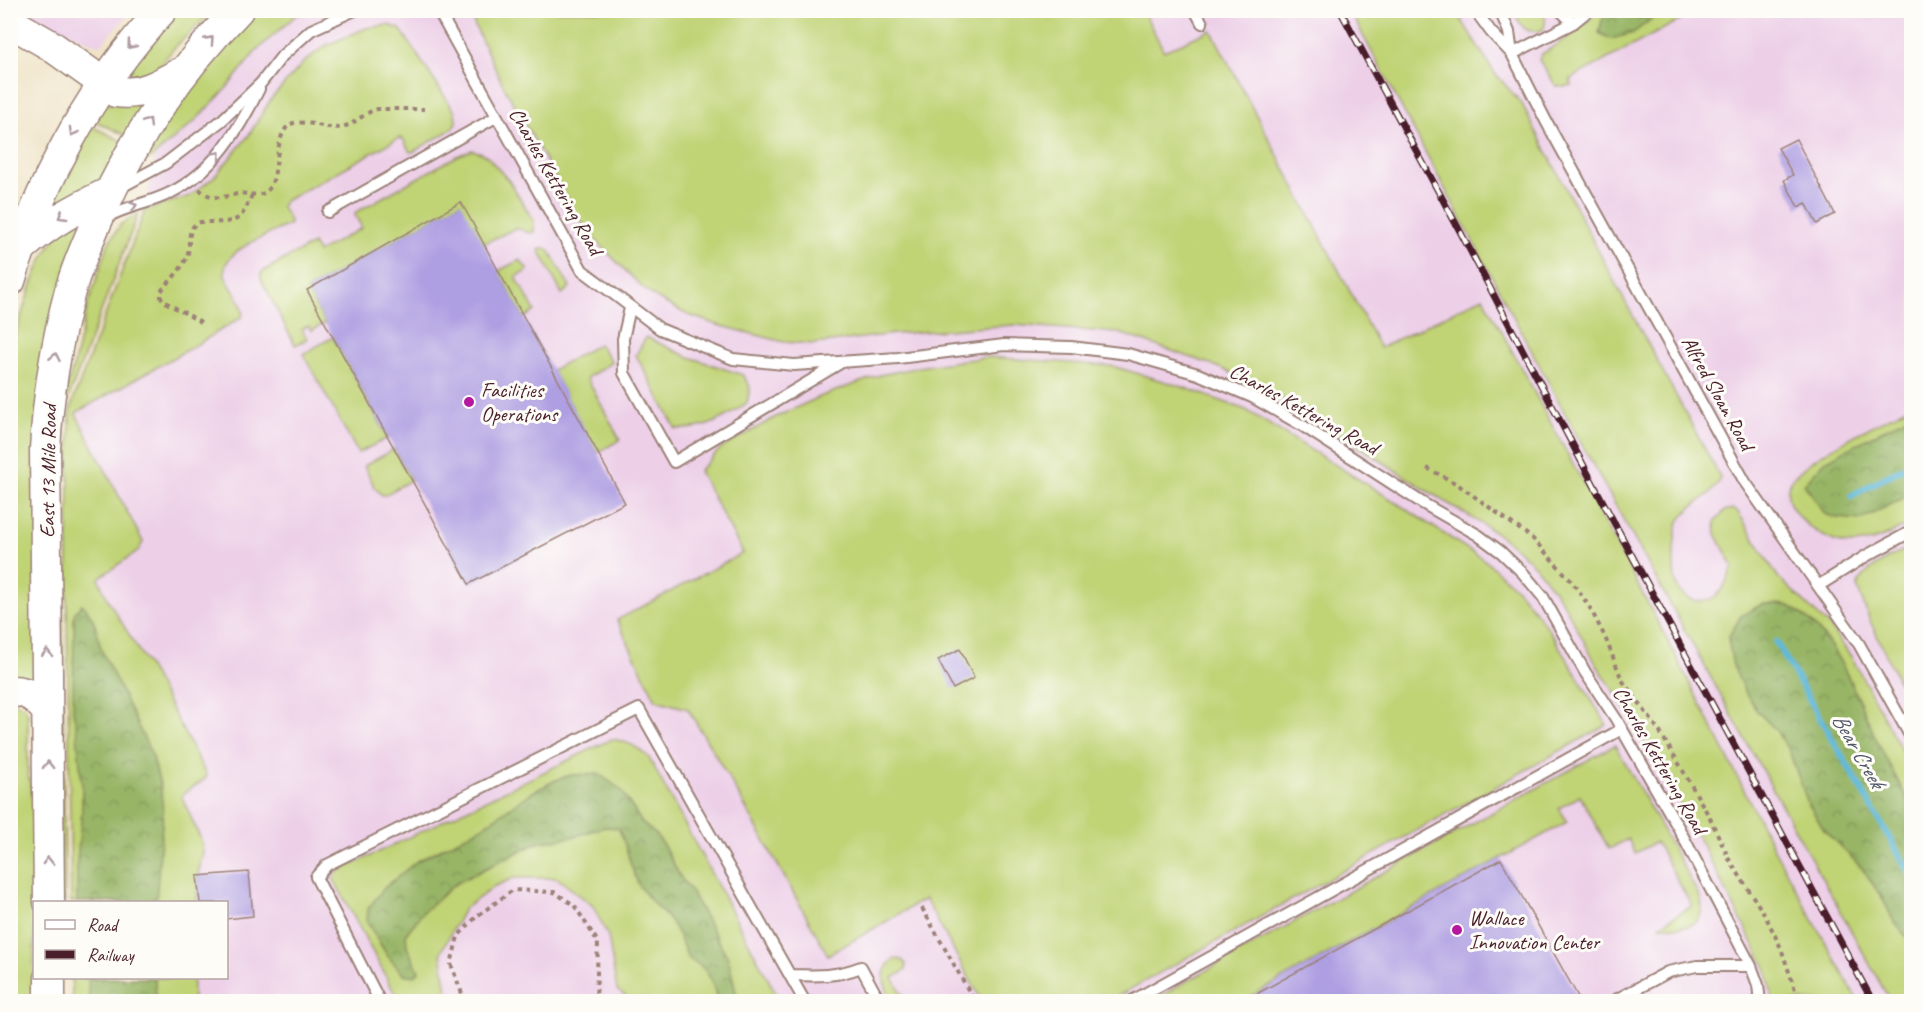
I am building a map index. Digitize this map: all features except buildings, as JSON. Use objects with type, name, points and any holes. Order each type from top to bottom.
[{"type":"main road","points":[[10,281],[20,249],[49,178],[70,135],[103,82],[162,10]]},
{"type":"main road","points":[[10,22],[50,45],[116,92],[128,94],[158,86],[185,70],[238,10]]},
{"type":"main road","name":"East 13 Mile Road","points":[[49,901],[45,449],[54,364],[71,288],[96,223],[135,143],[185,70]]},
{"type":"main road","points":[[20,249],[62,216],[110,192]]},
{"type":"main road","points":[[10,692],[27,693],[38,700],[47,711]]},
{"type":"main road","points":[[50,979],[50,1002]]},
{"type":"lane","points":[[110,192],[166,164],[221,121],[261,83],[282,56],[311,30],[355,10]]},
{"type":"lane","name":"Charles Kettering Road","points":[[438,10],[582,270],[660,329],[733,359],[794,365],[898,358],[1005,345],[1071,347],[1128,354],[1198,374],[1252,397],[1303,426],[1424,504],[1478,535],[1501,552],[1543,597],[1585,672],[1622,729],[1678,827],[1750,966],[1758,985],[1760,1002]]},
{"type":"lane","points":[[1195,10],[1202,23]]},
{"type":"lane","name":"Alfred Sloan Road","points":[[1476,10],[1491,32],[1512,54],[1546,121],[1745,482],[1859,644],[1911,739]]},
{"type":"lane","name":"Alfred Sloan Road","points":[[1500,10],[1509,32],[1512,54]]},
{"type":"lane","points":[[1560,10],[1573,23]]},
{"type":"lane","points":[[1512,54],[1573,23],[1589,10]]},
{"type":"lane","points":[[96,223],[127,208],[172,192],[218,157],[248,110],[261,83]]},
{"type":"lane","points":[[328,213],[496,117]]},
{"type":"lane","points":[[630,308],[623,339],[624,373],[674,462],[845,360]]},
{"type":"lane","points":[[1818,586],[1911,531]]},
{"type":"lane","points":[[378,1001],[315,877],[327,865],[639,709],[805,1002]]},
{"type":"lane","points":[[1130,1002],[1622,729]]},
{"type":"lane","points":[[1612,1002],[1668,972],[1697,966],[1750,966]]},
{"type":"lane","points":[[790,975],[828,976],[861,968],[880,1002]]},
{"type":"path","points":[[191,179],[199,189],[214,198],[245,192],[252,195],[264,193],[271,186],[277,152],[286,129],[292,124],[303,123],[340,128],[371,110],[424,109]]},
{"type":"path","points":[[201,322],[165,302],[161,297],[161,291],[187,259],[191,231],[195,225],[201,222],[235,220],[246,209],[252,195]]},
{"type":"path","points":[[1427,468],[1456,484],[1532,538],[1579,591],[1605,637],[1622,680],[1658,729],[1710,818],[1730,859],[1766,917],[1781,948],[1799,1002]]},
{"type":"path","points":[[465,1002],[452,964],[458,936],[477,916],[513,890],[554,892],[574,906],[598,942],[596,1002]]},
{"type":"path","points":[[922,908],[975,1002]]},
{"type":"shaded area","points":[[21,11],[132,11],[99,46]]},
{"type":"shaded area","points":[[264,11],[1911,11],[1911,1001],[72,1001],[72,979],[228,979],[228,901],[71,901],[67,604],[70,411],[145,210],[156,150]]},
{"type":"green space","points":[[177,11],[213,11],[174,48],[150,77],[119,79],[144,45]]},
{"type":"green space","points":[[259,11],[304,11],[295,16],[257,50],[225,90],[194,122],[151,158],[145,160],[143,154],[211,57]]},
{"type":"green space","points":[[474,11],[1143,11],[1164,51],[1211,30],[1380,348],[1483,297],[1675,654],[1776,853],[1858,1001],[1773,1001],[1766,968],[1686,814],[1634,721],[1598,667],[1562,601],[1535,566],[1495,532],[1261,386],[1213,365],[1119,333],[1014,325],[894,334],[814,344],[784,342],[714,324],[686,314],[644,289],[596,241],[576,214],[504,87],[474,24]]},
{"type":"green space","points":[[1350,11],[1456,11],[1494,72],[1522,104],[1720,477],[1709,494],[1689,509],[1680,520],[1675,541],[1674,566],[1675,579],[1680,591],[1690,599],[1702,601],[1714,597],[1723,588],[1733,566],[1716,534],[1715,522],[1724,511],[1732,509],[1738,512],[1778,577],[1830,627],[1852,658],[1911,768],[1911,1001],[1890,1001],[1576,434]]},
{"type":"green space","points":[[1513,11],[1541,11],[1545,20],[1543,30],[1527,30]]},
{"type":"green space","points":[[1599,11],[1697,11],[1570,79],[1572,85],[1556,86],[1539,60],[1542,54],[1568,37]]},
{"type":"green space","points":[[1611,11],[1662,11],[1633,33],[1611,39],[1599,33],[1602,20]]},
{"type":"green space","points":[[388,25],[400,29],[455,112],[456,122],[452,129],[413,152],[410,152],[403,139],[399,138],[283,202],[282,207],[290,224],[237,251],[226,264],[226,277],[241,304],[242,317],[76,414],[143,542],[138,551],[100,577],[99,580],[108,600],[153,674],[207,776],[187,790],[182,797],[202,842],[203,853],[199,870],[197,901],[71,901],[67,604],[70,411],[74,398],[145,210],[190,196],[215,176],[249,135],[271,99],[304,62],[325,46],[366,28]]},
{"type":"green space","points":[[146,103],[127,136],[92,120],[102,104]]},
{"type":"green space","points":[[89,125],[124,142],[103,181],[49,207]]},
{"type":"green space","points":[[472,150],[487,156],[509,181],[534,221],[534,232],[530,233],[516,228],[483,244],[460,203],[307,290],[325,323],[311,331],[309,326],[302,329],[307,339],[295,345],[261,279],[263,271],[313,244],[318,252],[362,228],[355,215],[356,212]]},
{"type":"green space","points":[[138,214],[63,412],[61,467],[65,901],[60,901],[60,408],[74,365],[87,307],[109,242],[121,224]]},
{"type":"green space","points":[[84,222],[79,236],[38,680],[11,681],[11,354],[19,323],[40,264],[59,233],[70,224]]},
{"type":"green space","points":[[545,248],[549,250],[570,287],[562,294],[539,250]]},
{"type":"green space","points":[[520,260],[528,270],[516,277],[535,311],[524,318],[498,271]]},
{"type":"green space","points":[[333,337],[388,438],[358,453],[303,354]]},
{"type":"green space","points":[[646,337],[686,356],[743,375],[750,387],[747,403],[714,423],[697,428],[676,429],[636,355]]},
{"type":"green space","points":[[599,344],[612,362],[587,378],[620,440],[597,453],[552,370]]},
{"type":"green space","points":[[988,357],[1112,366],[1180,386],[1246,410],[1486,561],[1518,590],[1548,628],[1607,725],[1109,1001],[982,1001],[925,899],[828,955],[688,709],[656,700],[617,620],[743,553],[699,471],[721,448],[776,417],[822,396],[880,375]]},
{"type":"green space","points":[[1911,406],[1911,523],[1873,541],[1847,544],[1826,537],[1804,522],[1789,502],[1788,491],[1791,481],[1800,471],[1846,440]]},
{"type":"green space","points":[[1911,415],[1911,494],[1861,520],[1837,518],[1825,514],[1804,484],[1825,461]]},
{"type":"green space","points":[[394,449],[411,480],[382,495],[375,488],[364,466]]},
{"type":"green space","points":[[1911,546],[1911,708],[1871,623],[1857,587],[1860,580],[1872,568]]},
{"type":"green space","points":[[82,604],[94,621],[102,651],[152,755],[161,788],[163,813],[156,901],[77,901],[82,785],[73,712],[74,614]]},
{"type":"green space","points":[[1762,604],[1789,606],[1805,616],[1830,646],[1841,663],[1878,743],[1912,808],[1911,942],[1894,922],[1883,899],[1861,867],[1824,830],[1808,803],[1789,751],[1776,730],[1757,711],[1733,666],[1728,638],[1741,616]]},
{"type":"green space","points":[[10,701],[24,706],[28,714],[28,775],[39,820],[33,901],[33,979],[40,979],[41,1001],[11,1002]]},
{"type":"green space","points":[[612,739],[632,745],[649,758],[780,1001],[633,1002],[617,990],[608,936],[593,906],[557,878],[514,878],[495,886],[464,909],[441,952],[447,991],[452,1001],[399,1001],[333,878],[339,871]]},
{"type":"green space","points":[[1615,745],[1701,899],[1700,916],[1691,925],[1677,927],[1660,925],[1692,906],[1656,842],[1635,853],[1628,839],[1609,849],[1580,796],[1559,808],[1567,822],[1242,1001],[1151,1001]]},
{"type":"green space","points":[[599,774],[621,790],[642,823],[661,841],[728,958],[738,1001],[717,1001],[709,975],[688,957],[675,928],[639,885],[618,828],[605,827],[576,836],[537,843],[455,884],[423,912],[406,934],[407,947],[419,971],[415,976],[403,974],[387,955],[367,922],[368,909],[383,889],[416,862],[482,827],[531,793],[571,775]]},
{"type":"green space","points":[[894,959],[902,960],[906,964],[906,970],[893,978],[906,1001],[892,1001],[885,984],[884,974]]},
{"type":"green space","points":[[72,979],[193,979],[193,1001],[72,1001]]},
{"type":"green space","points":[[88,979],[155,979],[156,1001],[89,1001]]},
{"type":"waterway","name":"Bear Creek","points":[[1851,496],[1912,463]]},
{"type":"waterway","name":"Bear Creek","points":[[1776,642],[1912,877]]},
{"type":"railway","points":[[1340,10],[1873,1002]]},
{"type":"place","name":"Facilities Operations","points":[[469,402]]},
{"type":"place","name":"Wallace Innovation Center","points":[[1457,930]]}]
